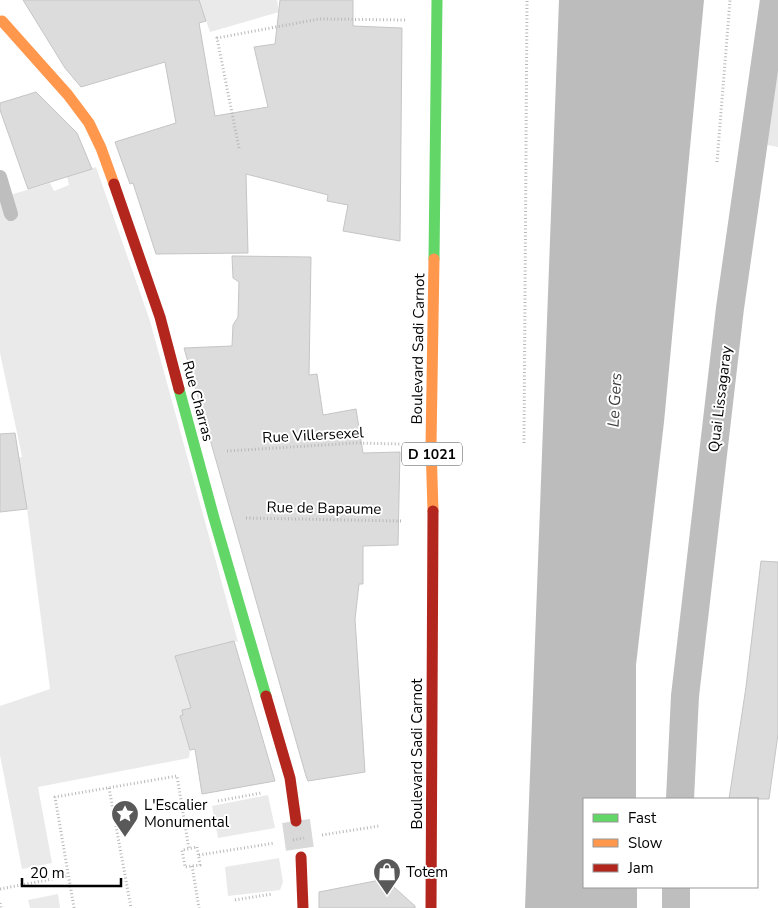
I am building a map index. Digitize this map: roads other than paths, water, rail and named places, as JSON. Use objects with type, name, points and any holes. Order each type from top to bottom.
[{"type":"street","name":"Boulevard Sadi Carnot","points":[[431,908],[433,522],[431,445],[437,0]]},
{"type":"street","name":"Quai Lissagaray","points":[[680,798],[685,696],[730,308],[774,0]]},
{"type":"street","name":"Rue Charras","points":[[1,19],[68,95],[88,123],[101,148],[160,318],[214,518],[290,778],[296,821]]},
{"type":"street","points":[[300,857],[303,908]]},
{"type":"street","points":[[676,888],[676,908]]},
{"type":"lane","points":[[0,177],[11,214]]},
{"type":"water","name":"Le Gers","points":[[559,0],[704,0],[664,422],[636,665],[636,798],[583,798],[583,888],[637,888],[637,908],[525,908]]},
{"type":"tunnel","points":[[296,821],[301,857]]},
{"type":"place","name":"L'Escalier Monumental","points":[[125,838]]},
{"type":"place","name":"Totem","points":[[387,896]]}]
